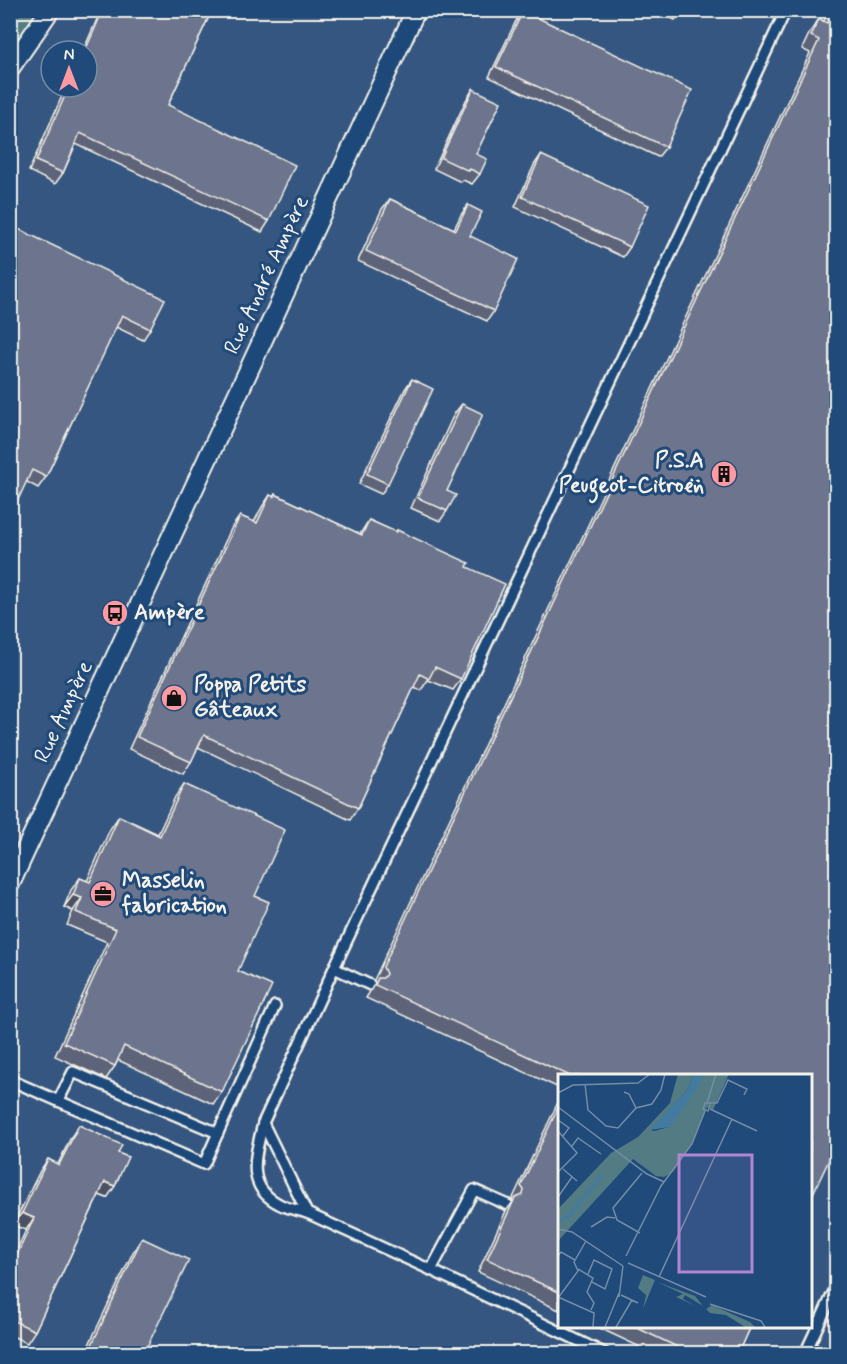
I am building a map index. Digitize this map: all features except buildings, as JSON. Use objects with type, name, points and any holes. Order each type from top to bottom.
[{"type":"street","points":[[10,68],[50,10]]},
{"type":"street","name":"Rue André Ampère","points":[[161,560],[416,10]]},
{"type":"street","name":"Rue Ampère","points":[[10,884],[161,560]]},
{"type":"lane","points":[[606,1353],[307,1213],[280,1205],[260,1190],[254,1165],[263,1123],[334,968],[786,10]]},
{"type":"lane","points":[[334,968],[370,985]]},
{"type":"lane","points":[[10,1080],[204,1164],[275,1006]]},
{"type":"lane","points":[[58,1101],[73,1072],[218,1133]]},
{"type":"lane","points":[[263,1123],[307,1213]]},
{"type":"lane","points":[[431,1270],[474,1190],[508,1205]]},
{"type":"lane","points":[[822,1353],[808,1347],[837,1287]]},
{"type":"shaded area","points":[[51,11],[836,11],[836,1353],[11,1354],[11,70]]},
{"type":"green space","points":[[11,11],[51,11],[11,70]]},
{"type":"place","name":"P.S.A Peugeot-Citroën","points":[[724,474]]},
{"type":"place","name":"Ampère","points":[[115,613]]},
{"type":"place","name":"Poppa Petits Gâteaux","points":[[174,698]]},
{"type":"place","name":"Masselin fabrication","points":[[103,894]]}]
